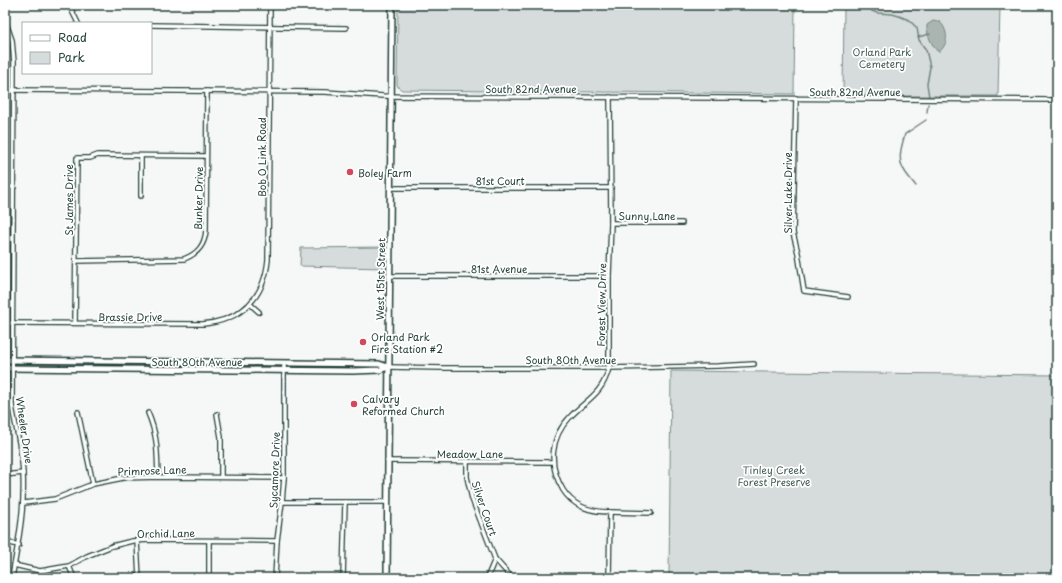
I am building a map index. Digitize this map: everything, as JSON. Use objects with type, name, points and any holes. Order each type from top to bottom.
[{"type":"street","points":[[69,5],[78,22]]},
{"type":"street","name":"Bob O Link Road","points":[[250,304],[262,284],[268,260],[270,5]]},
{"type":"street","name":"West 151st Street","points":[[387,578],[392,5]]},
{"type":"street","name":"Wheeler Drive","points":[[5,20],[9,29],[13,50],[14,90],[12,406],[21,452],[24,503],[19,545],[12,578]]},
{"type":"street","points":[[152,26],[346,28]]},
{"type":"street","name":"South 82nd Avenue","points":[[5,90],[326,92],[391,95],[1057,100]]},
{"type":"street","name":"Bunker Drive","points":[[76,261],[184,259],[197,252],[202,246],[206,234],[207,91]]},
{"type":"street","name":"Forest View Drive","points":[[610,97],[611,223],[609,276],[609,368],[606,379],[597,393],[581,406],[564,424],[555,443],[552,462],[560,485],[570,499],[588,510],[651,513]]},
{"type":"street","name":"Silver Lake Drive","points":[[796,98],[793,233],[804,291],[848,297]]},
{"type":"street","name":"St James Drive","points":[[75,323],[77,158],[90,158],[98,155],[206,156]]},
{"type":"street","points":[[141,156],[141,196]]},
{"type":"street","points":[[5,187],[14,187]]},
{"type":"street","name":"81st Court","points":[[390,188],[611,188]]},
{"type":"street","name":"Sunny Lane","points":[[611,223],[682,223]]},
{"type":"street","name":"81st Avenue","points":[[389,276],[609,276]]},
{"type":"street","points":[[250,304],[259,312]]},
{"type":"street","name":"Brassie Drive","points":[[5,323],[209,323],[229,318],[241,312],[250,304]]},
{"type":"street","name":"South 80th Avenue","points":[[5,360],[379,364],[388,367],[442,368],[609,368],[754,364]]},
{"type":"street","name":"Sycamore Drive","points":[[275,578],[277,541],[284,478],[284,363]]},
{"type":"street","name":"South 80th Avenue","points":[[5,368],[370,371],[388,367]]},
{"type":"street","points":[[5,407],[12,406]]},
{"type":"street","points":[[78,412],[93,484]]},
{"type":"street","points":[[148,413],[155,430],[158,477]]},
{"type":"street","points":[[217,414],[221,437],[222,477]]},
{"type":"street","name":"Meadow Lane","points":[[387,461],[552,462]]},
{"type":"street","name":"Silver Court","points":[[467,461],[467,477],[472,499],[495,559],[512,578]]},
{"type":"street","points":[[5,475],[23,473]]},
{"type":"street","name":"Primrose Lane","points":[[24,503],[55,499],[93,484],[123,478],[284,478]]},
{"type":"street","points":[[282,502],[387,502]]},
{"type":"street","points":[[343,578],[346,502]]},
{"type":"street","points":[[609,578],[610,512]]},
{"type":"street","points":[[137,541],[139,578]]},
{"type":"street","name":"Orchid Lane","points":[[14,565],[40,571],[69,566],[98,551],[112,546],[137,541],[277,541]]},
{"type":"street","points":[[209,541],[209,578]]},
{"type":"street","points":[[5,542],[19,545]]},
{"type":"street","points":[[487,578],[495,559]]},
{"type":"street","points":[[69,566],[74,578]]},
{"type":"green space","points":[[398,5],[795,5],[794,94],[402,90],[397,84]]},
{"type":"green space","name":"Orland Park Cemetery","points":[[844,5],[1000,5],[998,96],[843,96]]},
{"type":"green space","points":[[385,247],[384,268],[300,266],[301,248]]},
{"type":"green space","name":"Tinley Creek Forest Preserve","points":[[671,371],[1057,375],[1057,578],[669,578]]},
{"type":"shaded area","points":[[933,21],[940,22],[946,33],[945,44],[940,51],[937,51],[933,46],[927,32],[927,25]]},
{"type":"waterway","points":[[867,5],[872,11],[877,13],[892,14],[909,20],[917,28],[919,40],[926,50],[930,67],[927,84],[929,97]]},
{"type":"waterway","points":[[918,37],[930,34]]},
{"type":"waterway","points":[[927,112],[928,104]]},
{"type":"waterway","points":[[916,186],[902,167],[900,157],[905,134],[926,120]]},
{"type":"place","name":"Boley Farm","points":[[350,172]]},
{"type":"place","name":"Orland Park Fire Station #2","points":[[363,342]]},
{"type":"place","name":"Calvary Reformed Church","points":[[354,404]]}]
